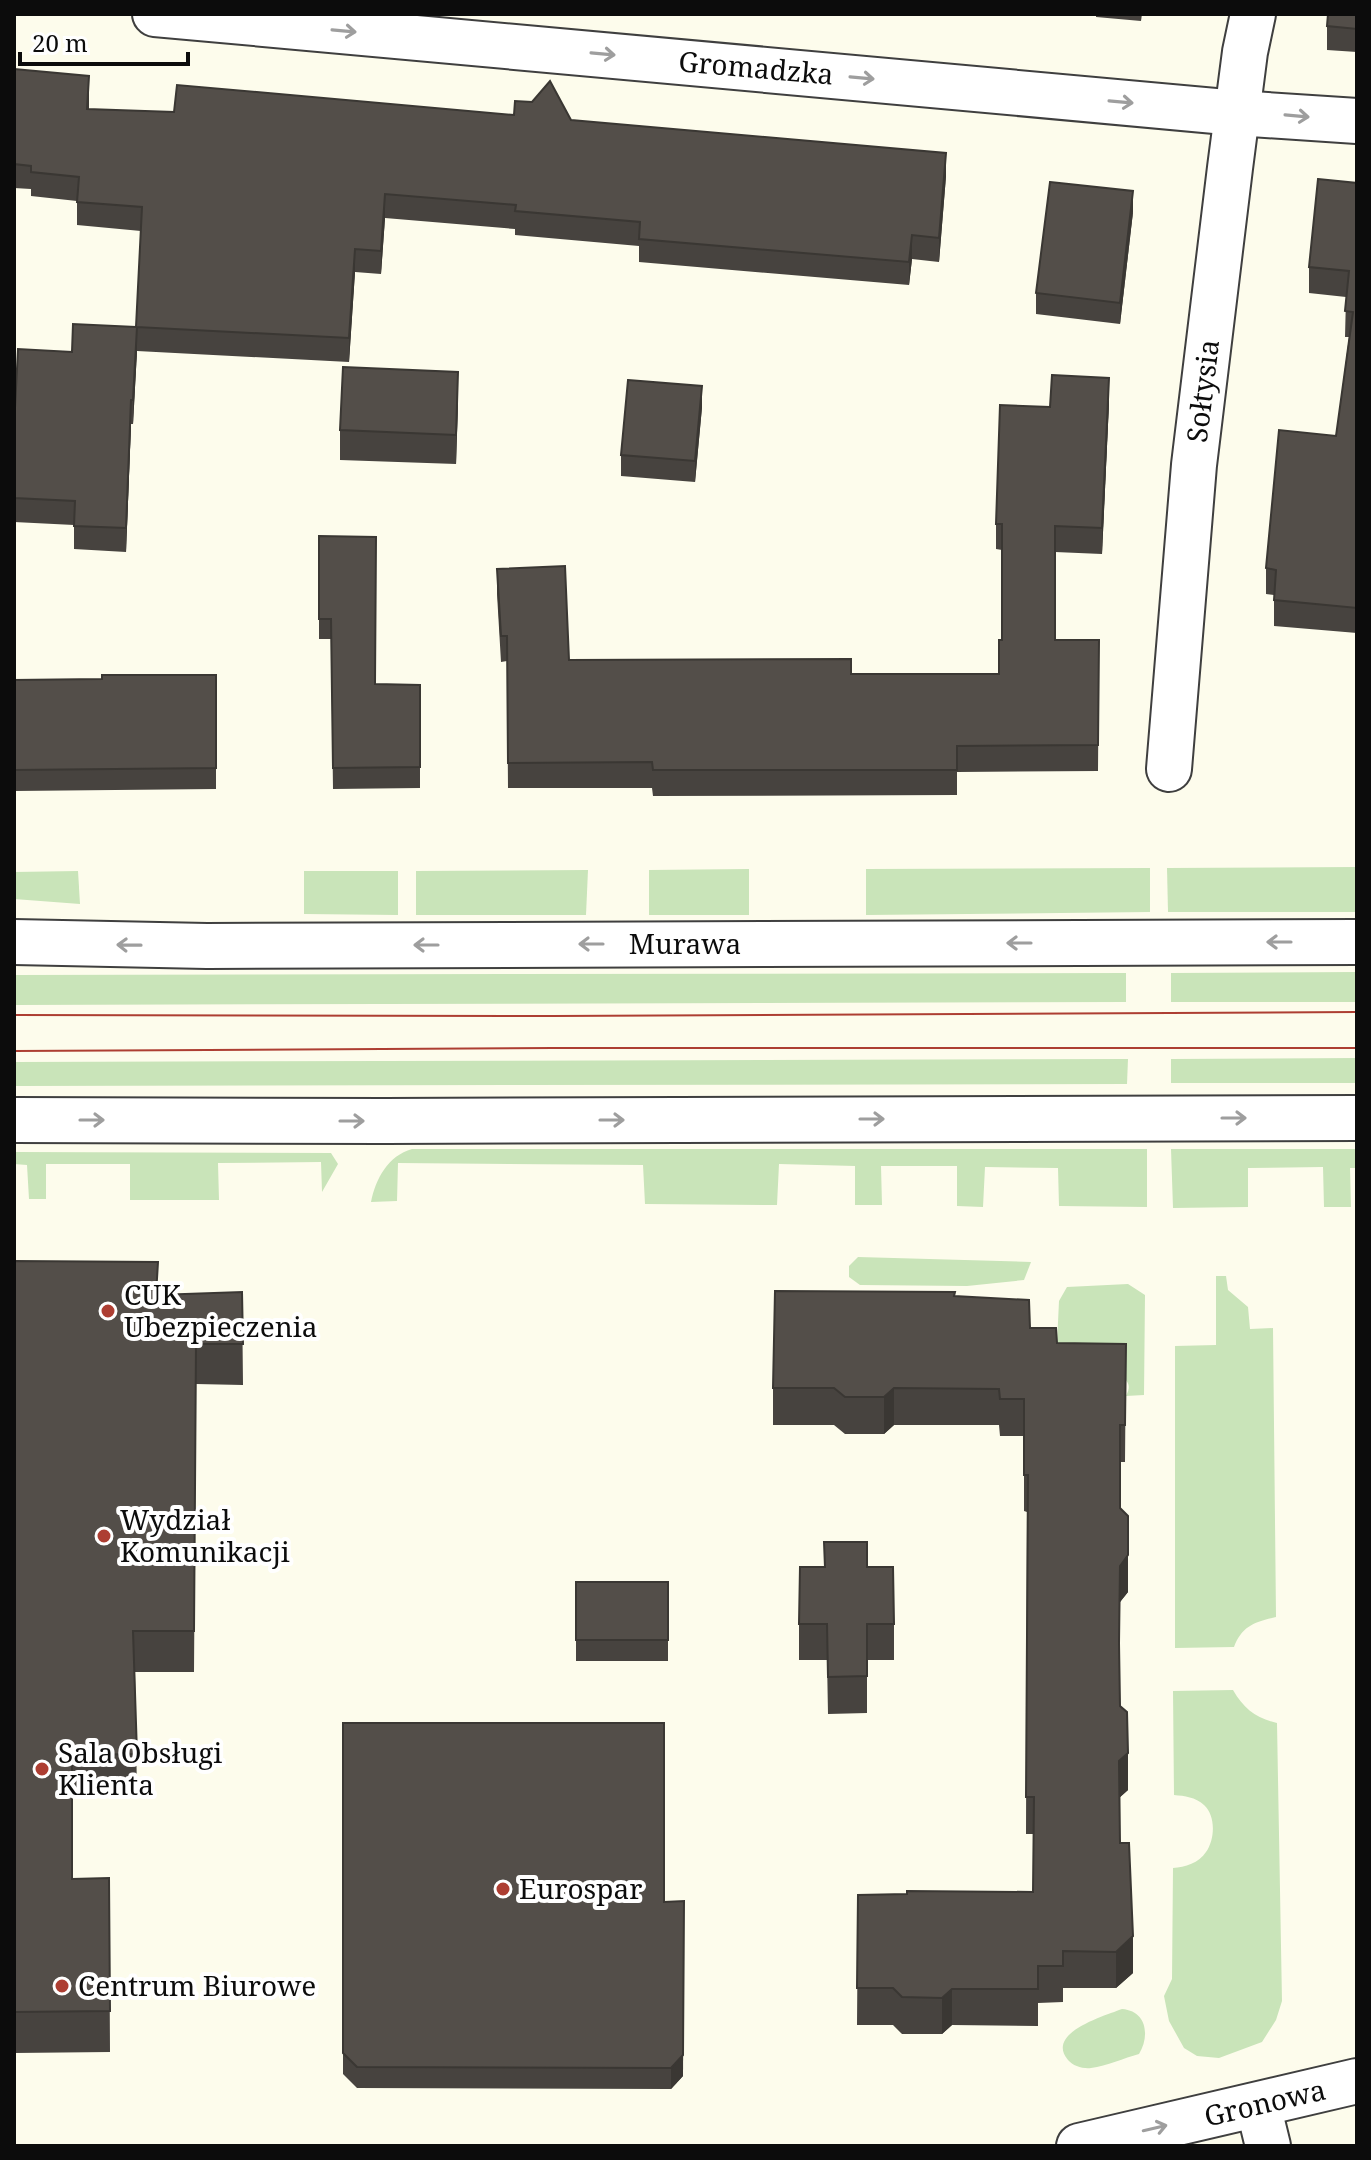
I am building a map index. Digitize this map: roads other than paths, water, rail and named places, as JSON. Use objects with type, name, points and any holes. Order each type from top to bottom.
[{"type":"street","name":"Gromadzka","points":[[155,14],[1237,113],[1357,121]]},
{"type":"street","name":"Sołtysia","points":[[1169,769],[1194,465],[1237,113],[1253,14]]},
{"type":"street","name":"Murawa","points":[[14,942],[207,946],[1357,942]]},
{"type":"street","points":[[14,1120],[1357,1118]]},
{"type":"street","name":"Gronowa","points":[[1079,2146],[1357,2081]]},
{"type":"street","points":[[1258,2105],[1268,2146]]},
{"type":"tram line","points":[[14,1015],[1357,1012]]},
{"type":"tram line","points":[[14,1051],[1357,1048]]},
{"type":"place","name":"CUK Ubezpieczenia","points":[[108,1311]]},
{"type":"place","name":"Wydział Komunikacji","points":[[104,1536]]},
{"type":"place","name":"Sala Obsługi Klienta","points":[[42,1769]]},
{"type":"place","name":"Eurospar","points":[[503,1889]]},
{"type":"place","name":"Centrum Biurowe","points":[[62,1986]]}]
